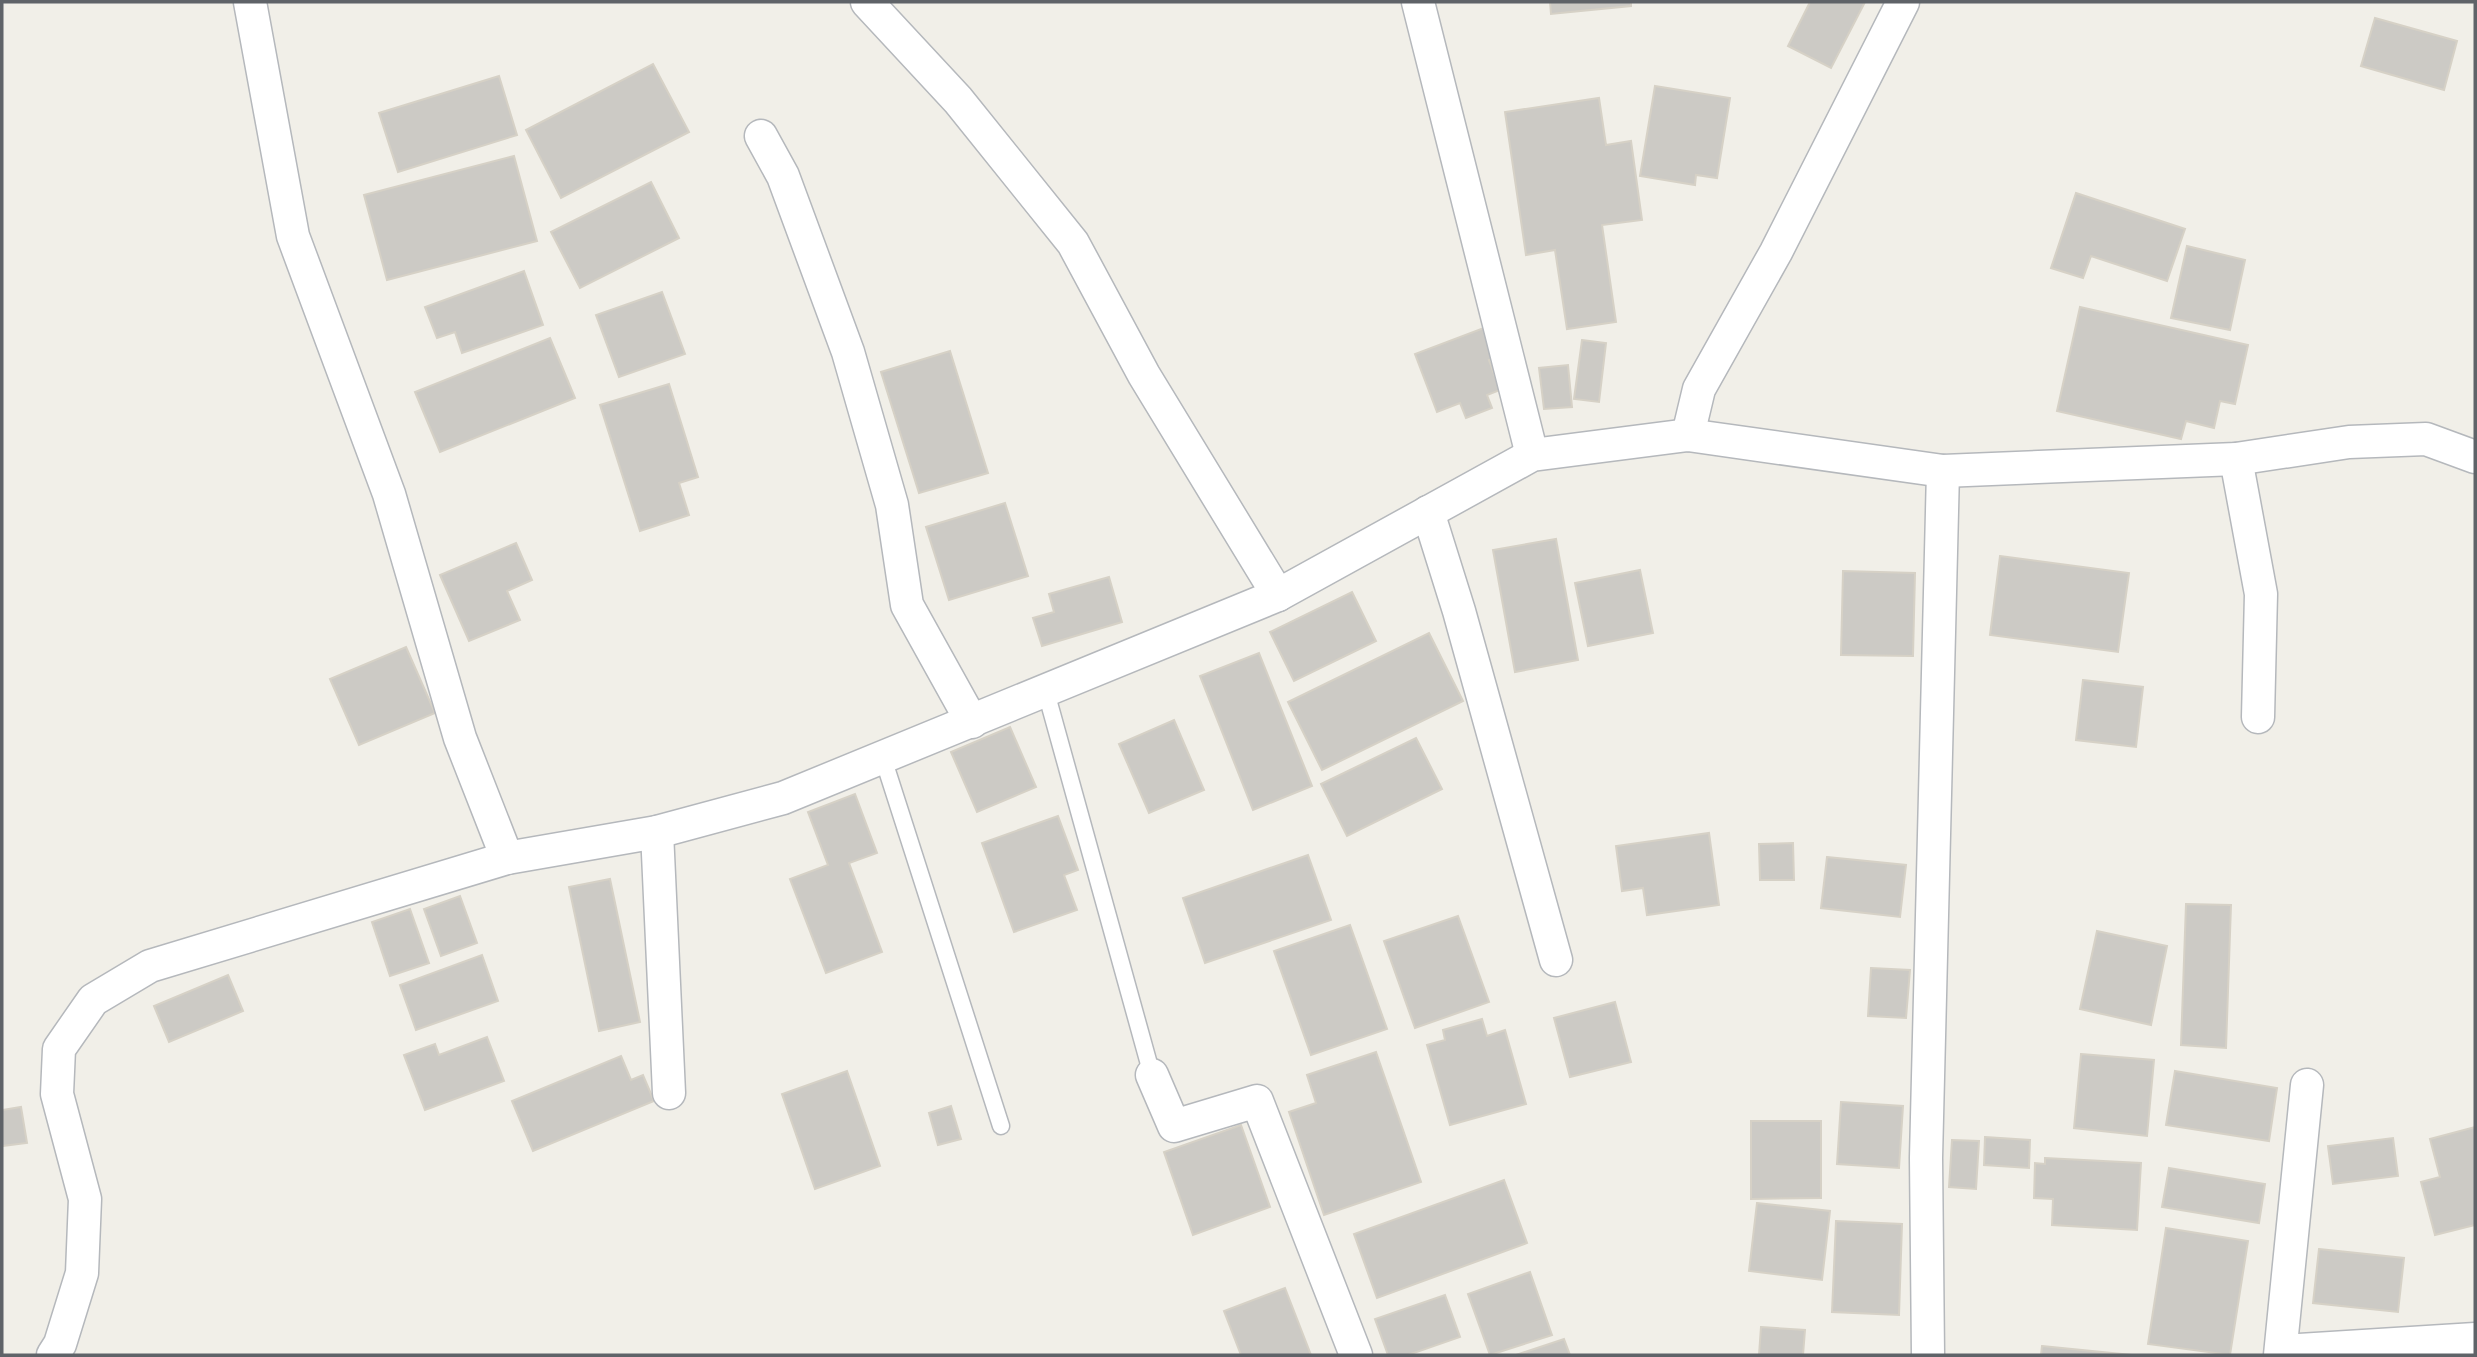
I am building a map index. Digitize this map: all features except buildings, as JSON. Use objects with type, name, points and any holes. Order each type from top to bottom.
[{"type":"street","points":[[250,2],[293,236],[389,494],[460,738],[507,858]]},
{"type":"street","points":[[867,2],[958,100],[1073,243],[1144,375],[1278,596]]},
{"type":"street","points":[[1419,2],[1532,455]]},
{"type":"street","points":[[1688,435],[1699,389],[1776,252],[1903,2]]},
{"type":"street","points":[[761,136],[783,176],[848,352],[892,505],[906,605],[972,722]]},
{"type":"street","points":[[53,1355],[60,1344],[82,1273],[85,1199],[57,1094],[59,1049],[93,1000],[150,965],[507,858],[657,832],[783,798],[1278,596],[1532,455],[1688,435],[1943,471],[2236,459],[2349,442],[2426,439],[2475,457]]},
{"type":"street","points":[[2236,459],[2261,594],[2258,717]]},
{"type":"street","points":[[1928,1355],[1926,1158],[1943,471]]},
{"type":"street","points":[[1428,512],[1459,611],[1556,960]]},
{"type":"street","points":[[657,832],[668,1093]]},
{"type":"street","points":[[1152,1075],[1174,1126],[1257,1101],[1356,1355]]},
{"type":"street","points":[[2307,1085],[2281,1353],[2475,1339]]},
{"type":"lane","points":[[1046,692],[1152,1075]]},
{"type":"lane","points":[[883,758],[1002,1126]]}]
